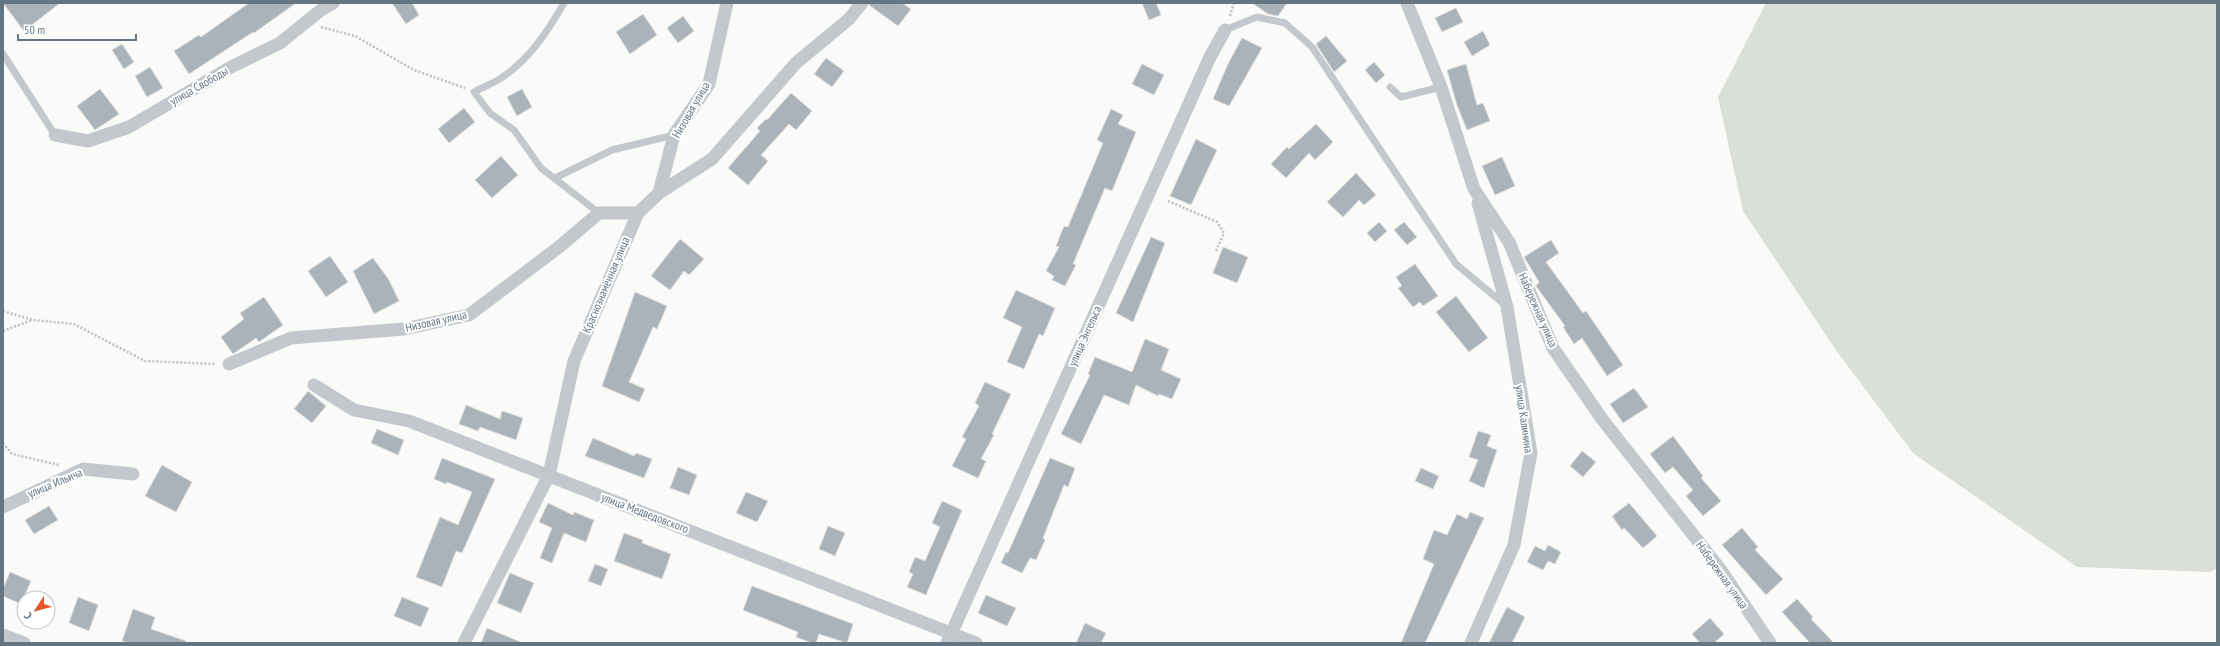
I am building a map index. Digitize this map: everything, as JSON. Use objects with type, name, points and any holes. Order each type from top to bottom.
[{"type":"street","name":"улица Свободы","points":[[55,135],[88,142],[129,128],[231,68],[280,43],[333,3]]},
{"type":"street","name":"Низовая улица","points":[[659,193],[674,135],[709,84],[728,3]]},
{"type":"street","name":"Краснознамённая улица","points":[[464,643],[549,475],[574,361],[638,213],[659,193],[712,159],[796,63],[849,19],[862,3]]},
{"type":"street","name":"Набережная улица","points":[[1406,3],[1441,87],[1474,190],[1509,242],[1553,348],[1602,419],[1720,569],[1770,643]]},
{"type":"street","name":"улица Энгельса","points":[[949,638],[1210,57],[1225,30]]},
{"type":"street","name":"улица Калинина","points":[[1471,643],[1514,545],[1531,453],[1507,306],[1474,190]]},
{"type":"street","name":"Низовая улица","points":[[229,364],[291,338],[404,329],[469,315],[553,252],[599,213]]},
{"type":"street","points":[[599,213],[638,213]]},
{"type":"street","name":"улица Медведовского","points":[[314,385],[354,410],[409,422],[549,475],[949,638],[976,643]]},
{"type":"street","name":"улица Ильича","points":[[3,507],[83,469],[133,474]]},
{"type":"street","points":[[3,635],[24,643]]},
{"type":"lane","points":[[564,3],[546,34],[521,61],[501,79],[474,92],[490,113],[514,130],[541,168],[599,213]]},
{"type":"lane","points":[[1225,30],[1256,17],[1285,24],[1312,47],[1456,264],[1507,306]]},
{"type":"lane","points":[[3,54],[55,135]]},
{"type":"lane","points":[[1390,87],[1401,97],[1441,87]]},
{"type":"lane","points":[[555,178],[612,150],[674,135]]},
{"type":"path","points":[[305,23],[356,36],[414,70],[474,92]]},
{"type":"path","points":[[1168,201],[1217,222],[1224,233],[1216,251]]},
{"type":"path","points":[[3,312],[33,320],[74,324],[145,361],[229,364]]},
{"type":"path","points":[[3,331],[33,320]]},
{"type":"path","points":[[3,442],[12,454],[60,465]]},
{"type":"shaded area","points":[[1766,3],[2217,3],[2217,568],[2210,572],[2077,567],[1913,453],[1838,353],[1743,211],[1718,97]]},
{"type":"building","points":[[3,3],[60,3],[24,31]]},
{"type":"building","points":[[249,3],[296,3],[254,33],[253,32],[189,74],[174,51],[199,35],[201,37]]},
{"type":"building","points":[[392,3],[412,3],[419,15],[406,24]]},
{"type":"building","points":[[870,3],[902,3],[911,9],[898,26],[869,5]]},
{"type":"building","points":[[1142,3],[1156,3],[1161,15],[1149,20]]},
{"type":"building","points":[[1252,3],[1287,3],[1278,16],[1268,14]]},
{"type":"building","points":[[1456,8],[1463,22],[1442,32],[1435,18]]},
{"type":"building","points":[[643,14],[657,35],[630,54],[616,32]]},
{"type":"building","points":[[683,16],[694,31],[678,43],[667,28]]},
{"type":"building","points":[[1483,31],[1490,45],[1472,56],[1464,42]]},
{"type":"building","points":[[1326,36],[1347,61],[1334,72],[1316,44]]},
{"type":"building","points":[[1242,38],[1262,48],[1229,106],[1213,99],[1228,64]]},
{"type":"building","points":[[122,44],[134,62],[124,69],[112,50]]},
{"type":"building","points":[[826,58],[844,71],[832,87],[814,74]]},
{"type":"building","points":[[1374,62],[1385,75],[1376,83],[1365,70]]},
{"type":"building","points":[[1142,64],[1164,75],[1154,95],[1132,84]]},
{"type":"building","points":[[1466,64],[1477,105],[1483,103],[1490,121],[1467,130],[1457,105],[1447,70]]},
{"type":"building","points":[[150,67],[163,88],[147,97],[135,76]]},
{"type":"building","points":[[100,89],[119,114],[95,130],[77,106]]},
{"type":"building","points":[[522,89],[532,107],[517,116],[507,97]]},
{"type":"building","points":[[791,93],[812,111],[796,130],[789,124],[761,155],[768,161],[748,185],[728,168],[760,131],[757,128],[766,119],[767,120]]},
{"type":"building","points":[[464,108],[475,122],[449,143],[438,129]]},
{"type":"building","points":[[1111,109],[1123,115],[1118,124],[1136,132],[1112,191],[1105,188],[1073,264],[1076,265],[1065,286],[1052,280],[1054,276],[1046,271],[1059,247],[1056,246],[1064,226],[1068,227],[1103,143],[1097,140]]},
{"type":"building","points":[[1316,124],[1333,142],[1315,160],[1309,153],[1286,178],[1271,164],[1287,147],[1289,149]]},
{"type":"building","points":[[1196,139],[1217,150],[1191,205],[1170,196]]},
{"type":"building","points":[[501,156],[518,175],[492,198],[475,180]]},
{"type":"building","points":[[1502,157],[1515,186],[1495,195],[1482,166]]},
{"type":"building","points":[[1356,173],[1376,195],[1364,205],[1359,200],[1343,217],[1327,202]]},
{"type":"building","points":[[1379,222],[1387,231],[1375,242],[1367,233]]},
{"type":"building","points":[[1404,222],[1417,237],[1407,245],[1394,230]]},
{"type":"building","points":[[1151,237],[1165,243],[1133,322],[1116,313]]},
{"type":"building","points":[[680,239],[704,259],[689,275],[684,271],[670,290],[651,276]]},
{"type":"building","points":[[1551,240],[1559,253],[1546,262],[1583,313],[1586,311],[1623,365],[1607,376],[1582,338],[1574,344],[1563,327],[1565,326],[1536,286],[1539,282],[1524,257]]},
{"type":"building","points":[[1223,247],[1248,257],[1237,283],[1213,273]]},
{"type":"building","points":[[330,256],[348,282],[326,297],[308,271]]},
{"type":"building","points":[[373,258],[389,280],[399,301],[374,314],[353,271]]},
{"type":"building","points":[[1415,264],[1438,296],[1423,306],[1420,302],[1413,307],[1398,288],[1402,286],[1396,277]]},
{"type":"building","points":[[1016,290],[1055,308],[1043,336],[1039,334],[1024,369],[1007,362],[1022,327],[1003,318]]},
{"type":"building","points":[[635,292],[667,306],[657,329],[653,327],[629,382],[645,389],[639,402],[602,386]]},
{"type":"building","points":[[1456,296],[1488,338],[1469,352],[1436,312]]},
{"type":"building","points":[[264,297],[283,325],[259,342],[256,338],[233,354],[221,337],[244,319],[240,313]]},
{"type":"building","points":[[1145,339],[1169,349],[1161,370],[1181,379],[1172,399],[1159,394],[1158,396],[1136,385],[1129,405],[1104,395],[1081,444],[1061,434],[1090,375],[1088,374],[1095,357],[1132,372]]},
{"type":"building","points":[[985,382],[1011,394],[992,434],[994,435],[981,459],[986,461],[978,478],[952,466],[966,439],[962,437],[979,406],[975,403]]},
{"type":"building","points":[[1634,388],[1648,407],[1623,423],[1610,404]]},
{"type":"building","points":[[308,391],[326,406],[312,423],[294,409]]},
{"type":"building","points":[[466,405],[500,419],[502,411],[523,418],[516,440],[480,427],[478,431],[459,424]]},
{"type":"building","points":[[377,429],[404,440],[398,455],[371,443]]},
{"type":"building","points":[[1478,431],[1491,435],[1487,446],[1497,450],[1484,488],[1469,481],[1478,460],[1469,457]]},
{"type":"building","points":[[1673,436],[1703,476],[1701,478],[1721,501],[1703,516],[1686,496],[1693,490],[1673,467],[1665,473],[1650,454]]},
{"type":"building","points":[[593,438],[634,456],[636,453],[652,459],[644,478],[585,456]]},
{"type":"building","points":[[1582,451],[1596,462],[1583,477],[1570,466]]},
{"type":"building","points":[[442,458],[495,479],[462,553],[456,551],[442,587],[416,577],[440,517],[458,525],[472,492],[447,482],[446,484],[434,479]]},
{"type":"building","points":[[1050,458],[1075,468],[1068,487],[1064,485],[1043,538],[1045,540],[1036,560],[1030,558],[1022,573],[1001,563],[1006,552],[1008,553]]},
{"type":"building","points":[[162,465],[192,482],[176,512],[145,496]]},
{"type":"building","points":[[678,467],[697,475],[689,495],[670,488]]},
{"type":"building","points":[[1421,468],[1439,476],[1433,489],[1415,481]]},
{"type":"building","points":[[746,492],[768,501],[757,522],[736,513]]},
{"type":"building","points":[[942,501],[962,510],[926,595],[907,587],[913,574],[909,572],[915,557],[925,561],[940,527],[932,523]]},
{"type":"building","points":[[548,503],[573,515],[574,512],[594,520],[586,542],[564,533],[552,563],[540,558],[552,528],[539,522]]},
{"type":"building","points":[[1629,503],[1657,536],[1643,548],[1624,528],[1622,530],[1612,516]]},
{"type":"building","points":[[49,506],[58,520],[34,534],[25,520]]},
{"type":"building","points":[[1470,512],[1484,518],[1425,643],[1401,643],[1434,564],[1423,559],[1434,530],[1447,535],[1457,514],[1467,519]]},
{"type":"building","points":[[828,526],[845,533],[835,556],[819,549]]},
{"type":"building","points":[[1742,528],[1758,547],[1755,550],[1783,579],[1766,595],[1722,545]]},
{"type":"building","points":[[624,533],[643,540],[642,543],[671,554],[662,579],[614,561]]},
{"type":"building","points":[[1548,545],[1561,552],[1555,564],[1548,561],[1543,570],[1527,562],[1535,546],[1545,551]]},
{"type":"building","points":[[595,564],[608,569],[601,586],[588,581]]},
{"type":"building","points":[[10,572],[31,581],[27,590],[16,590],[16,602],[3,596],[3,589]]},
{"type":"building","points":[[510,573],[534,583],[521,613],[497,603]]},
{"type":"building","points":[[752,586],[853,624],[847,643],[819,634],[816,643],[812,643],[796,637],[798,632],[743,610]]},
{"type":"building","points":[[986,595],[1016,608],[1007,626],[978,613]]},
{"type":"building","points":[[78,597],[98,605],[89,631],[69,623]]},
{"type":"building","points":[[402,597],[429,608],[421,627],[394,616]]},
{"type":"building","points":[[1797,599],[1813,617],[1811,619],[1834,643],[1810,643],[1782,612]]},
{"type":"building","points":[[1507,607],[1525,617],[1512,643],[1489,643]]},
{"type":"building","points":[[133,609],[155,617],[151,629],[186,641],[186,643],[129,643],[122,641]]},
{"type":"building","points":[[1710,618],[1724,634],[1714,643],[1700,643],[1692,634]]},
{"type":"building","points":[[1085,623],[1106,633],[1101,643],[1076,643]]},
{"type":"building","points":[[487,628],[523,643],[481,643]]}]
